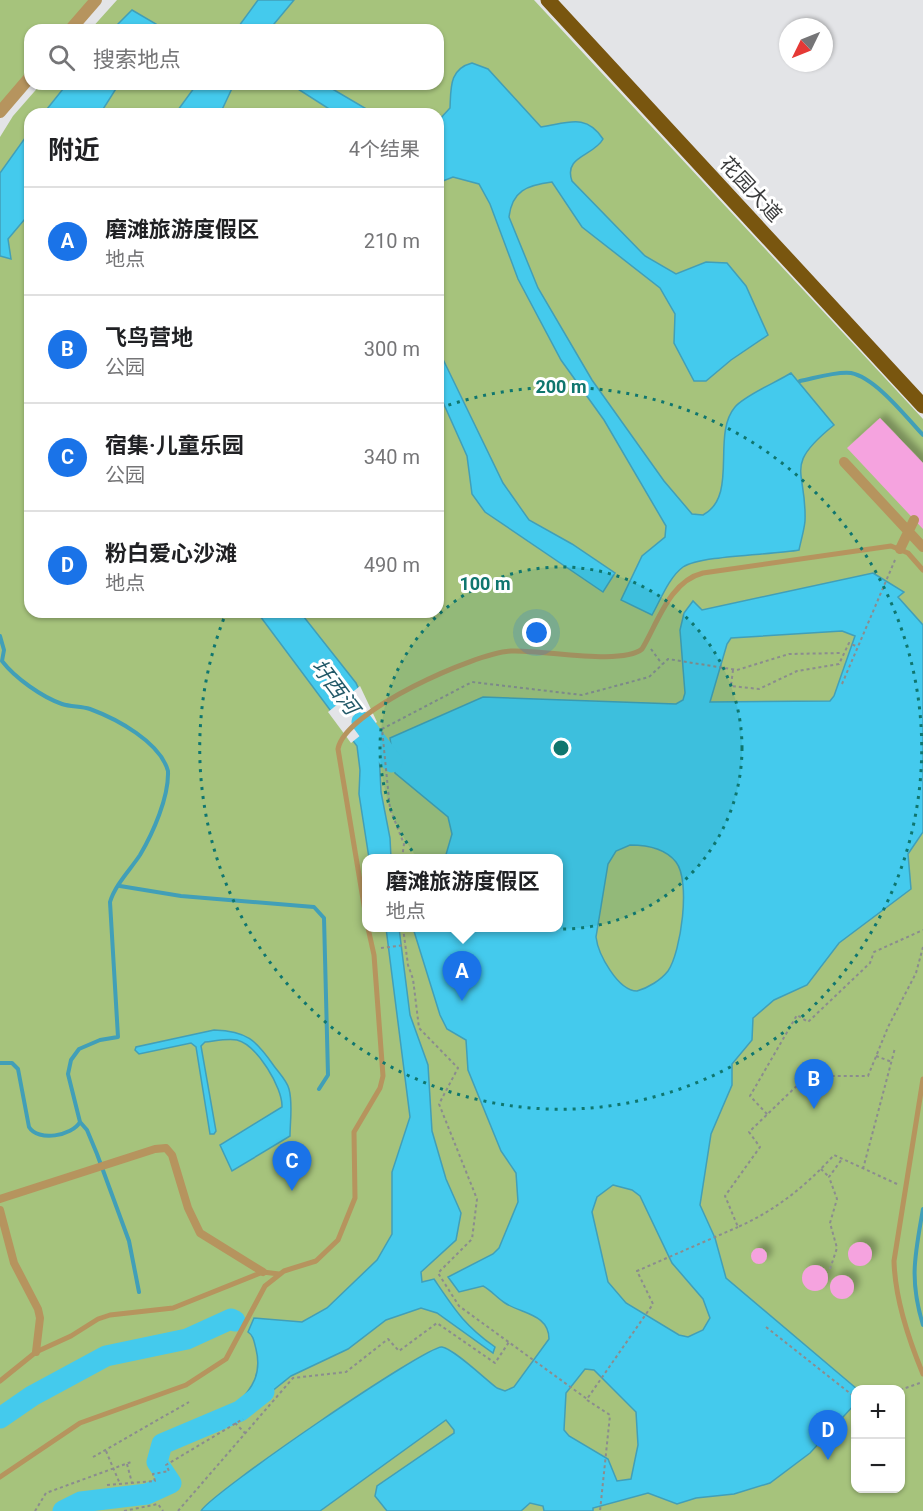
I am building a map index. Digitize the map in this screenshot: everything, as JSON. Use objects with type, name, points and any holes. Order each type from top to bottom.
[{"type":"main road","name":"花园大道","points":[[548,0],[923,406]]},
{"type":"main road","name":"花园大道","points":[[556,0],[923,394]]},
{"type":"street","points":[[75,24],[96,0]]},
{"type":"street","points":[[0,112],[24,84]]},
{"type":"street","points":[[844,462],[923,547]]},
{"type":"street","points":[[900,549],[914,520]]},
{"type":"street","points":[[0,1199],[155,1149],[166,1148],[172,1155],[188,1208],[200,1233],[263,1272]]},
{"type":"street","points":[[0,1210],[14,1263],[38,1309],[40,1318],[36,1352]]},
{"type":"lane","points":[[362,893],[338,749],[344,736],[377,707],[453,667],[489,654],[513,650],[624,657],[638,652],[676,589],[691,576],[881,546],[900,549],[923,570]]},
{"type":"lane","points":[[0,1381],[36,1352],[104,1317],[173,1308],[263,1272],[279,1274],[316,1261],[329,1251],[338,1240],[355,1198],[354,1132],[380,1088],[383,1076],[369,932]]},
{"type":"lane","points":[[923,1079],[894,1268],[904,1318],[923,1374]]},
{"type":"lane","points":[[0,1477],[80,1423],[186,1385],[226,1359],[260,1294],[279,1274]]},
{"type":"path","points":[[842,684],[900,549]]},
{"type":"path","points":[[646,642],[662,664]]},
{"type":"path","points":[[733,670],[731,686],[759,689],[797,670],[839,664],[842,653],[849,643],[858,646]]},
{"type":"path","points":[[403,854],[404,844],[390,809],[382,729],[472,682],[582,695],[649,677],[668,659],[733,670],[789,654],[842,653]]},
{"type":"path","points":[[767,1114],[750,1096],[797,1016],[808,1022],[870,963],[874,952],[923,930]]},
{"type":"path","points":[[404,932],[408,965],[413,979],[419,1028],[458,1068],[439,1104],[477,1199],[472,1239],[438,1274],[459,1306],[610,1416],[600,1511]]},
{"type":"path","points":[[372,949],[405,945]]},
{"type":"path","points":[[738,1227],[725,1196],[760,1147],[749,1132],[807,1076],[868,1076],[916,973],[923,947]]},
{"type":"path","points":[[863,1169],[895,1048]]},
{"type":"path","points":[[876,1056],[891,1062]]},
{"type":"path","points":[[587,1399],[653,1304],[637,1270],[651,1267],[765,1215],[811,1180],[834,1155],[905,1188]]},
{"type":"path","points":[[829,1177],[842,1159]]},
{"type":"path","points":[[821,1169],[829,1177],[837,1199],[830,1222],[837,1248],[830,1269]]},
{"type":"path","points":[[178,1511],[183,1509],[233,1444],[246,1434],[293,1378],[346,1372],[388,1339],[399,1351],[437,1323],[495,1363],[509,1342]]},
{"type":"path","points":[[765,1328],[851,1395]]},
{"type":"path","points":[[905,1387],[923,1382]]},
{"type":"path","points":[[93,1457],[189,1402]]},
{"type":"path","points":[[107,1485],[155,1481],[153,1474],[169,1471],[166,1465],[243,1419]]},
{"type":"path","points":[[236,1423],[246,1434]]},
{"type":"path","points":[[105,1450],[120,1484]]},
{"type":"path","points":[[35,1511],[46,1493],[129,1463],[132,1483]]},
{"type":"path","points":[[124,1511],[158,1504],[163,1511]]},
{"type":"green space","points":[[0,0],[96,0],[75,24],[24,24],[24,84],[0,112]]},
{"type":"green space","points":[[117,0],[534,0],[923,419],[923,1511],[0,1511],[0,137],[13,116],[36,90],[444,90],[444,24],[95,24]]},
{"type":"water","points":[[258,0],[294,0],[274,24],[240,24]]},
{"type":"water","points":[[132,10],[156,24],[118,24]]},
{"type":"water","points":[[472,63],[488,69],[541,127],[576,122],[590,126],[597,131],[603,139],[599,145],[575,161],[570,173],[572,181],[645,256],[676,274],[706,262],[727,263],[746,286],[768,335],[731,360],[706,381],[694,381],[674,343],[675,314],[660,288],[582,227],[552,182],[528,188],[517,195],[513,201],[509,217],[538,288],[592,380],[664,481],[692,514],[703,515],[714,506],[723,480],[725,433],[728,419],[735,407],[753,393],[791,373],[834,425],[818,439],[802,460],[801,479],[805,521],[799,550],[692,563],[678,571],[652,615],[621,600],[642,556],[665,537],[666,526],[604,420],[561,360],[518,279],[490,204],[479,184],[453,177],[444,181],[444,114],[450,108],[451,87],[455,75],[464,66]]},
{"type":"water","points":[[62,90],[115,90],[104,108],[48,108]]},
{"type":"water","points":[[193,90],[231,90],[223,108],[179,108]]},
{"type":"water","points":[[299,90],[334,90],[365,108],[328,108]]},
{"type":"water","points":[[24,139],[24,220],[8,239],[11,259],[0,256],[0,173]]},
{"type":"water","points":[[444,361],[503,483],[529,520],[572,544],[615,573],[603,592],[485,512],[472,494],[467,456],[444,404]]},
{"type":"water","points":[[873,573],[904,592],[898,597],[923,625],[923,832],[908,854],[911,889],[839,943],[807,985],[774,1000],[753,1018],[752,1040],[732,1064],[732,1085],[711,1134],[700,1205],[715,1238],[726,1278],[852,1385],[851,1408],[810,1453],[770,1483],[734,1494],[696,1498],[677,1504],[648,1493],[593,1508],[593,1511],[544,1511],[543,1506],[530,1503],[521,1511],[387,1511],[375,1496],[377,1486],[454,1433],[446,1420],[320,1511],[201,1511],[278,1451],[362,1393],[428,1353],[442,1347],[447,1349],[462,1358],[497,1388],[505,1391],[514,1387],[549,1339],[545,1324],[540,1320],[505,1303],[483,1286],[459,1292],[448,1277],[493,1254],[499,1248],[518,1202],[516,1173],[501,1151],[468,1070],[466,1040],[447,1029],[440,1015],[414,932],[563,932],[563,854],[446,854],[452,834],[448,817],[395,773],[390,738],[483,697],[676,704],[683,700],[685,693],[680,630],[684,613],[693,601],[702,610]],"holes":[[[842,631],[855,636],[834,696],[830,701],[710,702],[727,644],[731,638]],[[630,845],[649,847],[667,853],[676,862],[683,884],[683,916],[677,949],[668,971],[650,986],[637,991],[623,985],[616,978],[605,962],[596,937],[608,864],[616,851]],[[613,1185],[632,1190],[640,1196],[672,1263],[703,1299],[710,1318],[703,1330],[688,1337],[679,1335],[626,1303],[608,1282],[592,1212],[597,1197]],[[585,1369],[594,1370],[636,1412],[638,1445],[631,1479],[617,1481],[608,1459],[569,1436],[564,1430],[566,1393]]]},
{"type":"water","points":[[261,618],[305,618],[356,683],[378,732],[381,792],[391,854],[368,854],[359,794],[360,770],[357,746]]},
{"type":"water","points":[[387,932],[400,932],[410,1015],[428,1065],[432,1131],[446,1179],[461,1213],[456,1240],[421,1272],[422,1282],[434,1279],[461,1316],[495,1347],[493,1353],[437,1313],[421,1308],[386,1320],[348,1349],[291,1376],[246,1412],[236,1405],[255,1380],[257,1373],[258,1358],[253,1337],[248,1332],[254,1318],[302,1322],[327,1308],[377,1260],[392,1234],[392,1172],[410,1117]]},
{"type":"water","points":[[214,1030],[235,1032],[256,1043],[285,1080],[290,1095],[290,1136],[232,1171],[220,1145],[282,1107],[278,1089],[260,1058],[253,1050],[237,1040],[205,1042],[201,1046],[216,1131],[210,1134],[196,1047],[191,1043],[139,1054],[135,1050],[136,1047]]},
{"type":"pier","points":[[360,686],[377,722],[351,743],[328,712]]},
{"type":"building","points":[[880,418],[923,463],[923,529],[847,448]]},
{"type":"building","points":[[860,1242],[869,1245],[872,1254],[869,1263],[860,1266],[851,1263],[848,1254],[851,1245]]},
{"type":"building","points":[[756,1248],[762,1248],[767,1256],[765,1262],[756,1264],[751,1259],[751,1253]]},
{"type":"building","points":[[815,1265],[824,1269],[828,1278],[824,1287],[815,1291],[806,1287],[802,1278],[806,1269]]},
{"type":"building","points":[[842,1275],[850,1279],[854,1287],[850,1295],[842,1299],[834,1295],[830,1287],[834,1279]]},
{"type":"waterway","points":[[800,381],[839,373],[861,376],[890,399],[923,435]]},
{"type":"waterway","points":[[0,636],[4,650],[2,661],[21,680],[54,701],[90,709],[124,725],[156,750],[168,771],[166,792],[155,826],[140,855],[119,884],[110,902],[118,1037],[100,1040],[79,1049],[71,1060],[68,1074],[80,1122],[87,1130],[97,1154],[129,1241],[139,1292]]},
{"type":"waterway","name":"圩西河","points":[[362,722],[392,762]]},
{"type":"waterway","points":[[120,886],[181,896],[314,907],[324,918],[328,1075],[319,1089]]},
{"type":"waterway","points":[[0,1063],[12,1063],[18,1069],[29,1127],[33,1132],[47,1136],[63,1134],[80,1122]]},
{"type":"waterway","points":[[923,1209],[915,1267],[916,1294],[923,1325]]},
{"type":"waterway","points":[[0,1418],[32,1396],[106,1356],[187,1339],[231,1319],[235,1321]]},
{"type":"waterway","points":[[63,1511],[81,1502],[147,1494],[171,1483],[157,1462],[162,1444],[240,1411],[264,1392]]},
{"type":"place","name":"磨滩旅游度假区","points":[[462,1001]]},
{"type":"place","name":"飞鸟营地","points":[[814,1109]]},
{"type":"place","name":"宿集·儿童乐园","points":[[292,1191]]},
{"type":"place","name":"粉白爱心沙滩","points":[[828,1460]]}]
